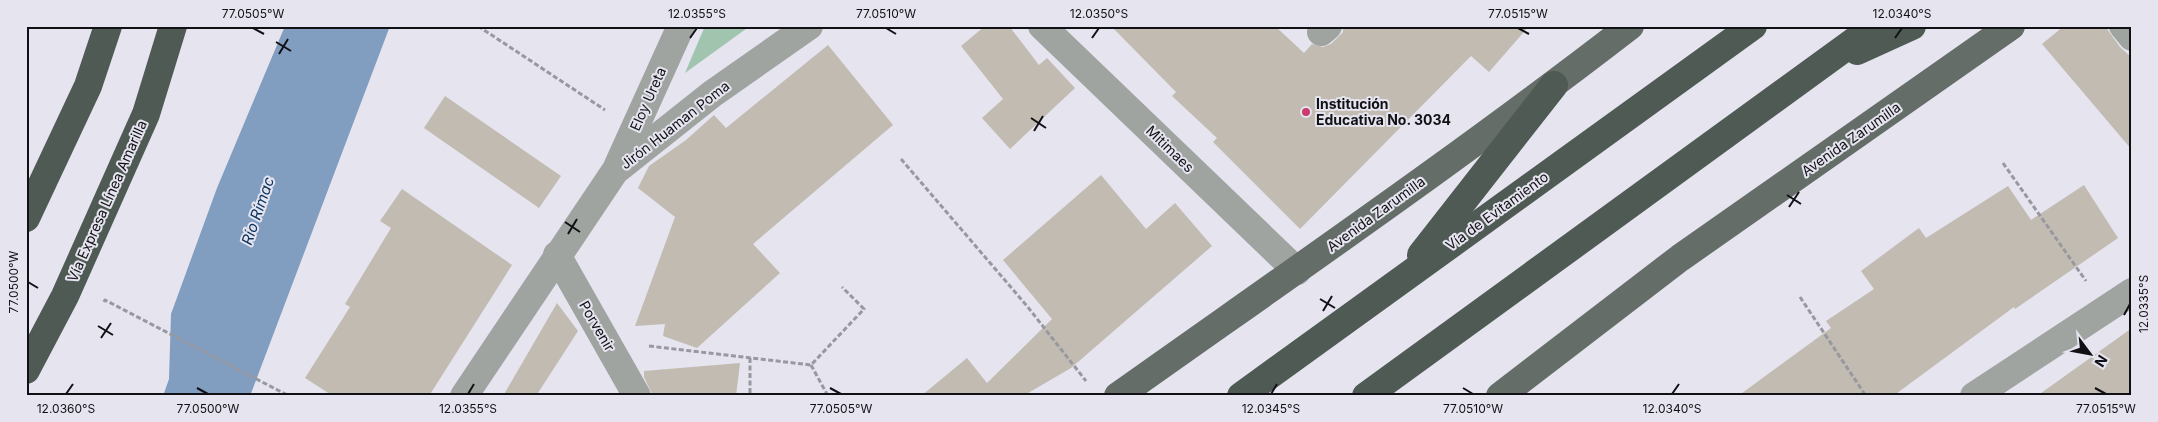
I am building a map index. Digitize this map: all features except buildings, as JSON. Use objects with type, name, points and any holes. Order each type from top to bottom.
[{"type":"highway","points":[[26,218],[88,86],[108,26]]},
{"type":"highway","name":"Vía Expresa Línea Amarilla","points":[[26,370],[65,296],[146,114],[173,26]]},
{"type":"highway","name":"Vía de Evitamiento","points":[[1241,396],[1754,26]]},
{"type":"highway","points":[[1366,396],[1875,26]]},
{"type":"highway","points":[[1817,68],[1912,26]]},
{"type":"highway","points":[[1402,280],[1554,85]]},
{"type":"main road","name":"Avenida Zarumilla","points":[[1118,396],[1297,271],[1554,85],[1630,26]]},
{"type":"main road","name":"Avenida Zarumilla","points":[[1500,396],[1680,258],[2011,26]]},
{"type":"street","name":"Eloy Ureta","points":[[615,171],[680,26]]},
{"type":"street","name":"Jirón Huaman Poma","points":[[464,396],[615,171],[712,94],[809,26]]},
{"type":"street","name":"Mitimaes","points":[[1042,26],[1297,271]]},
{"type":"street","points":[[2123,26],[2132,37]]},
{"type":"street","name":"Porvenir","points":[[557,255],[638,396]]},
{"type":"street","points":[[1974,396],[2132,292]]},
{"type":"path","points":[[478,26],[635,130]]},
{"type":"path","points":[[901,159],[1028,306],[1092,388]]},
{"type":"path","points":[[2003,163],[2106,309]]},
{"type":"path","points":[[811,365],[864,309],[842,287]]},
{"type":"path","points":[[1800,297],[1866,396]]},
{"type":"path","points":[[100,309],[105,300],[289,396]]},
{"type":"path","points":[[606,341],[811,365]]},
{"type":"path","points":[[750,358],[750,396]]},
{"type":"path","points":[[811,365],[828,396]]},
{"type":"green space","points":[[705,26],[750,26],[685,73]]},
{"type":"water","name":"Río Rímac","points":[[285,26],[390,26],[250,396],[163,396],[169,379],[171,314],[217,188]]},
{"type":"place","name":"Institución Educativa No. 3034","points":[[1306,112]]}]
